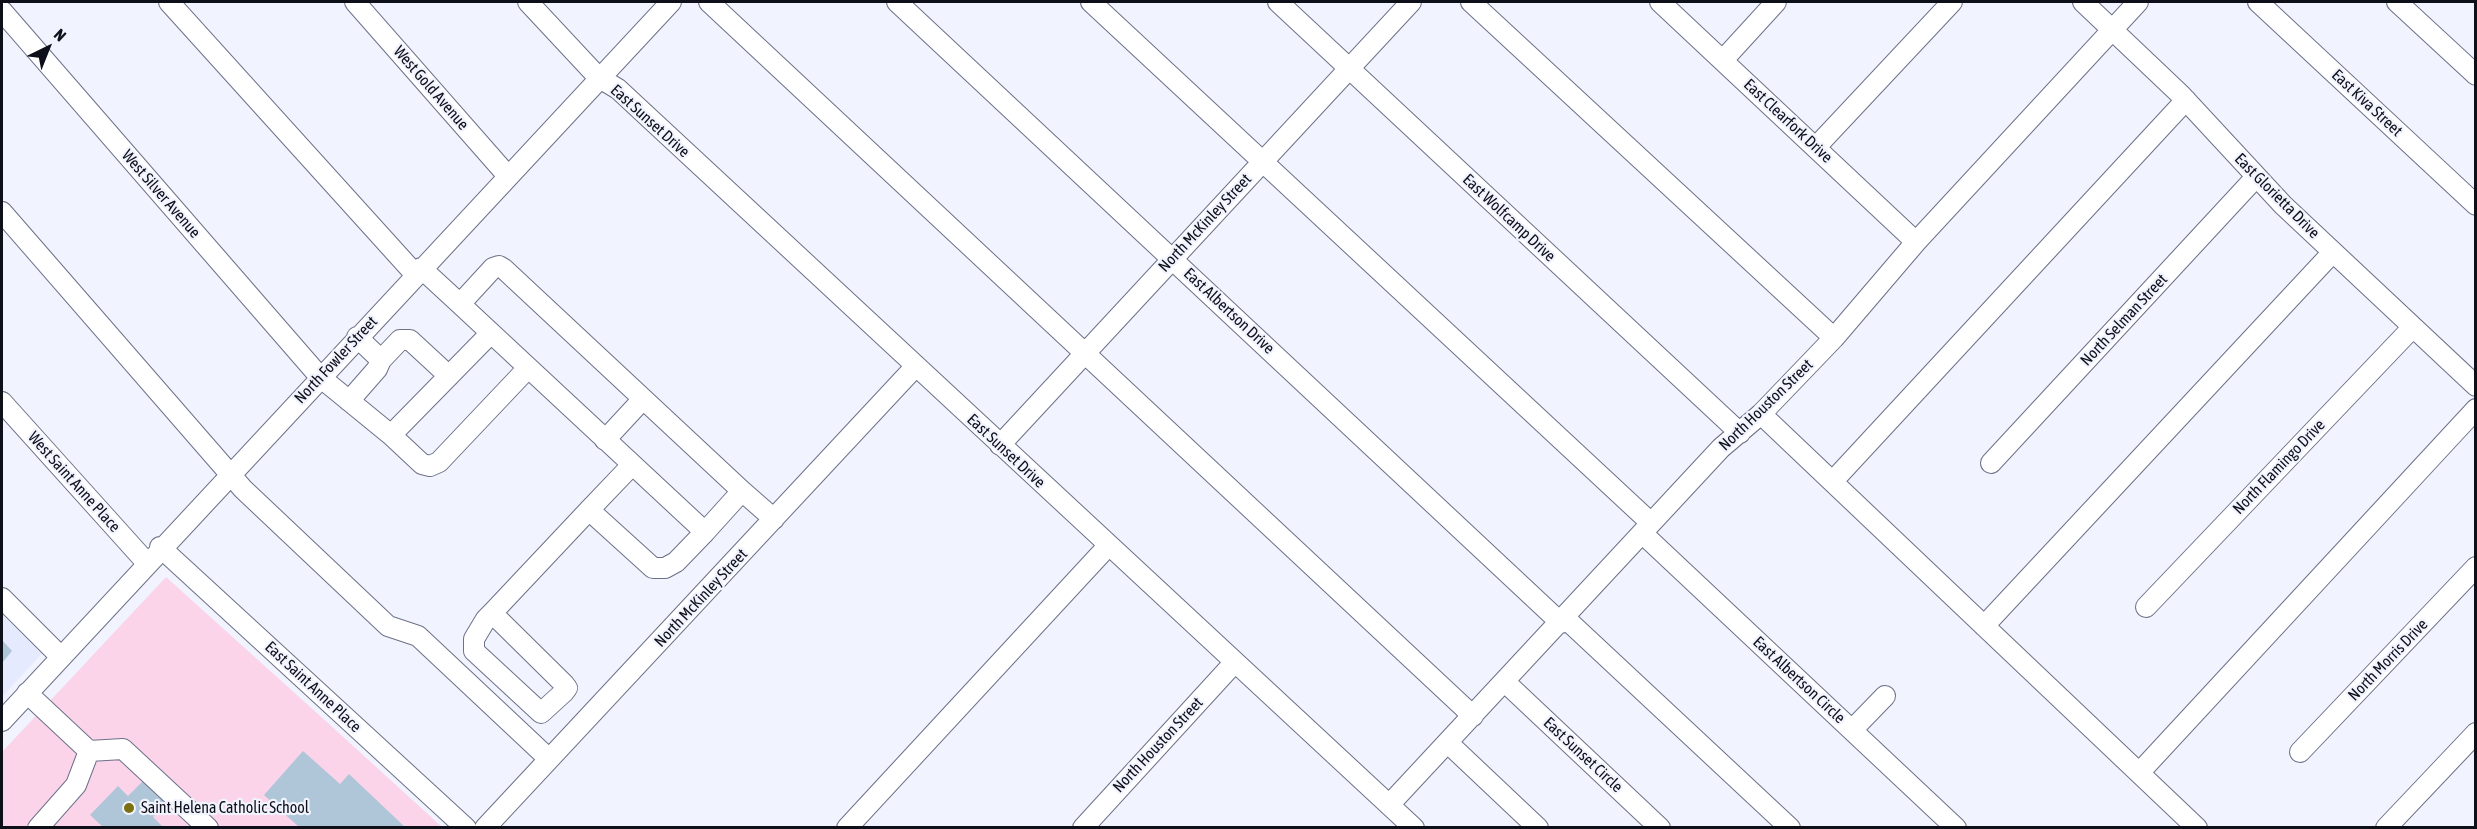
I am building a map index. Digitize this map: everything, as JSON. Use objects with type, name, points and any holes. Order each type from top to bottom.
[{"type":"street","points":[[169,2],[418,271],[460,304],[705,532]]},
{"type":"street","name":"West Gold Avenue","points":[[355,2],[507,176]]},
{"type":"street","name":"East Sunset Drive","points":[[528,2],[598,77],[618,89],[1414,828]]},
{"type":"street","name":"North Fowler Street","points":[[2,721],[146,562],[598,77],[671,2]]},
{"type":"street","points":[[709,2],[1473,716]]},
{"type":"street","name":"East Albertson Drive","points":[[897,2],[1790,828]]},
{"type":"street","name":"East Albertson Circle","points":[[1090,2],[1647,528],[1817,699],[1853,729],[1956,828]]},
{"type":"street","name":"East Wolfcamp Drive","points":[[1278,2],[1740,433]]},
{"type":"street","name":"North McKinley Street","points":[[1000,445],[1411,2]]},
{"type":"street","points":[[1471,2],[1834,338]]},
{"type":"street","name":"East Clearfork Drive","points":[[1660,2],[1916,243]]},
{"type":"street","points":[[1723,60],[1776,2]]},
{"type":"street","points":[[1816,147],[1952,2]]},
{"type":"street","name":"East Glorietta Drive","points":[[2083,2],[2186,100],[2256,177],[2475,386]]},
{"type":"street","name":"North Houston Street","points":[[1389,805],[1721,448],[1761,414],[1834,338],[1916,243],[2138,2]]},
{"type":"street","points":[[2397,2],[2475,75]]},
{"type":"street","name":"East Kiva Street","points":[[2266,4],[2475,205]]},
{"type":"street","name":"West Silver Avenue","points":[[2,11],[320,377],[391,435],[422,464],[430,466],[439,462],[528,368]]},
{"type":"street","points":[[1833,481],[2186,100]]},
{"type":"street","name":"North Selman Street","points":[[1991,463],[2256,177]]},
{"type":"street","points":[[2,212],[243,489],[388,626],[418,636],[548,758]]},
{"type":"street","points":[[1984,626],[2333,252]]},
{"type":"street","points":[[460,304],[493,268],[499,266],[774,519]]},
{"type":"street","name":"North Flamingo Drive","points":[[2146,607],[2413,327]]},
{"type":"street","points":[[391,435],[491,333]]},
{"type":"street","points":[[357,337],[381,360]]},
{"type":"street","points":[[349,400],[377,369],[381,360],[400,340],[405,338],[449,376]]},
{"type":"street","name":"North McKinley Street","points":[[485,828],[915,367]]},
{"type":"street","points":[[605,440],[643,399]]},
{"type":"street","name":"West Saint Anne Place","points":[[2,402],[146,562]]},
{"type":"street","points":[[2139,773],[2475,410]]},
{"type":"street","points":[[1761,414],[2198,828]]},
{"type":"street","points":[[492,613],[567,688],[541,713],[474,651],[474,639],[492,613],[632,465]]},
{"type":"street","points":[[589,510],[653,568],[665,568],[676,562],[742,491]]},
{"type":"street","points":[[847,828],[1108,546]]},
{"type":"street","name":"East Saint Anne Place","points":[[160,547],[466,828]]},
{"type":"street","name":"North Morris Drive","points":[[2300,752],[2475,567]]},
{"type":"street","points":[[2,598],[61,657]]},
{"type":"street","name":"North Houston Street","points":[[1083,828],[1234,663]]},
{"type":"street","name":"East Sunset Circle","points":[[1505,682],[1660,828]]},
{"type":"street","points":[[564,692],[589,716]]},
{"type":"street","points":[[27,693],[89,751],[123,749],[204,826]]},
{"type":"street","points":[[1853,729],[1885,696]]},
{"type":"street","points":[[2385,828],[2475,733]]},
{"type":"street","points":[[1448,743],[1538,828]]},
{"type":"street","points":[[38,828],[76,785],[89,751]]},
{"type":"shaded area","points":[[166,577],[442,827],[2,827],[2,752]]},
{"type":"shaded area","points":[[2,598],[49,646],[2,697]]},
{"type":"building","points":[[2,640],[12,651],[2,663]]},
{"type":"building","points":[[303,751],[340,784],[349,774],[406,828],[300,828],[264,795]]},
{"type":"building","name":"Saint Helena Catholic School","points":[[145,779],[169,801],[153,817],[164,828],[104,828],[90,815],[118,786],[128,796]]},
{"type":"place","name":"Saint Helena Catholic School","points":[[129,808]]}]
